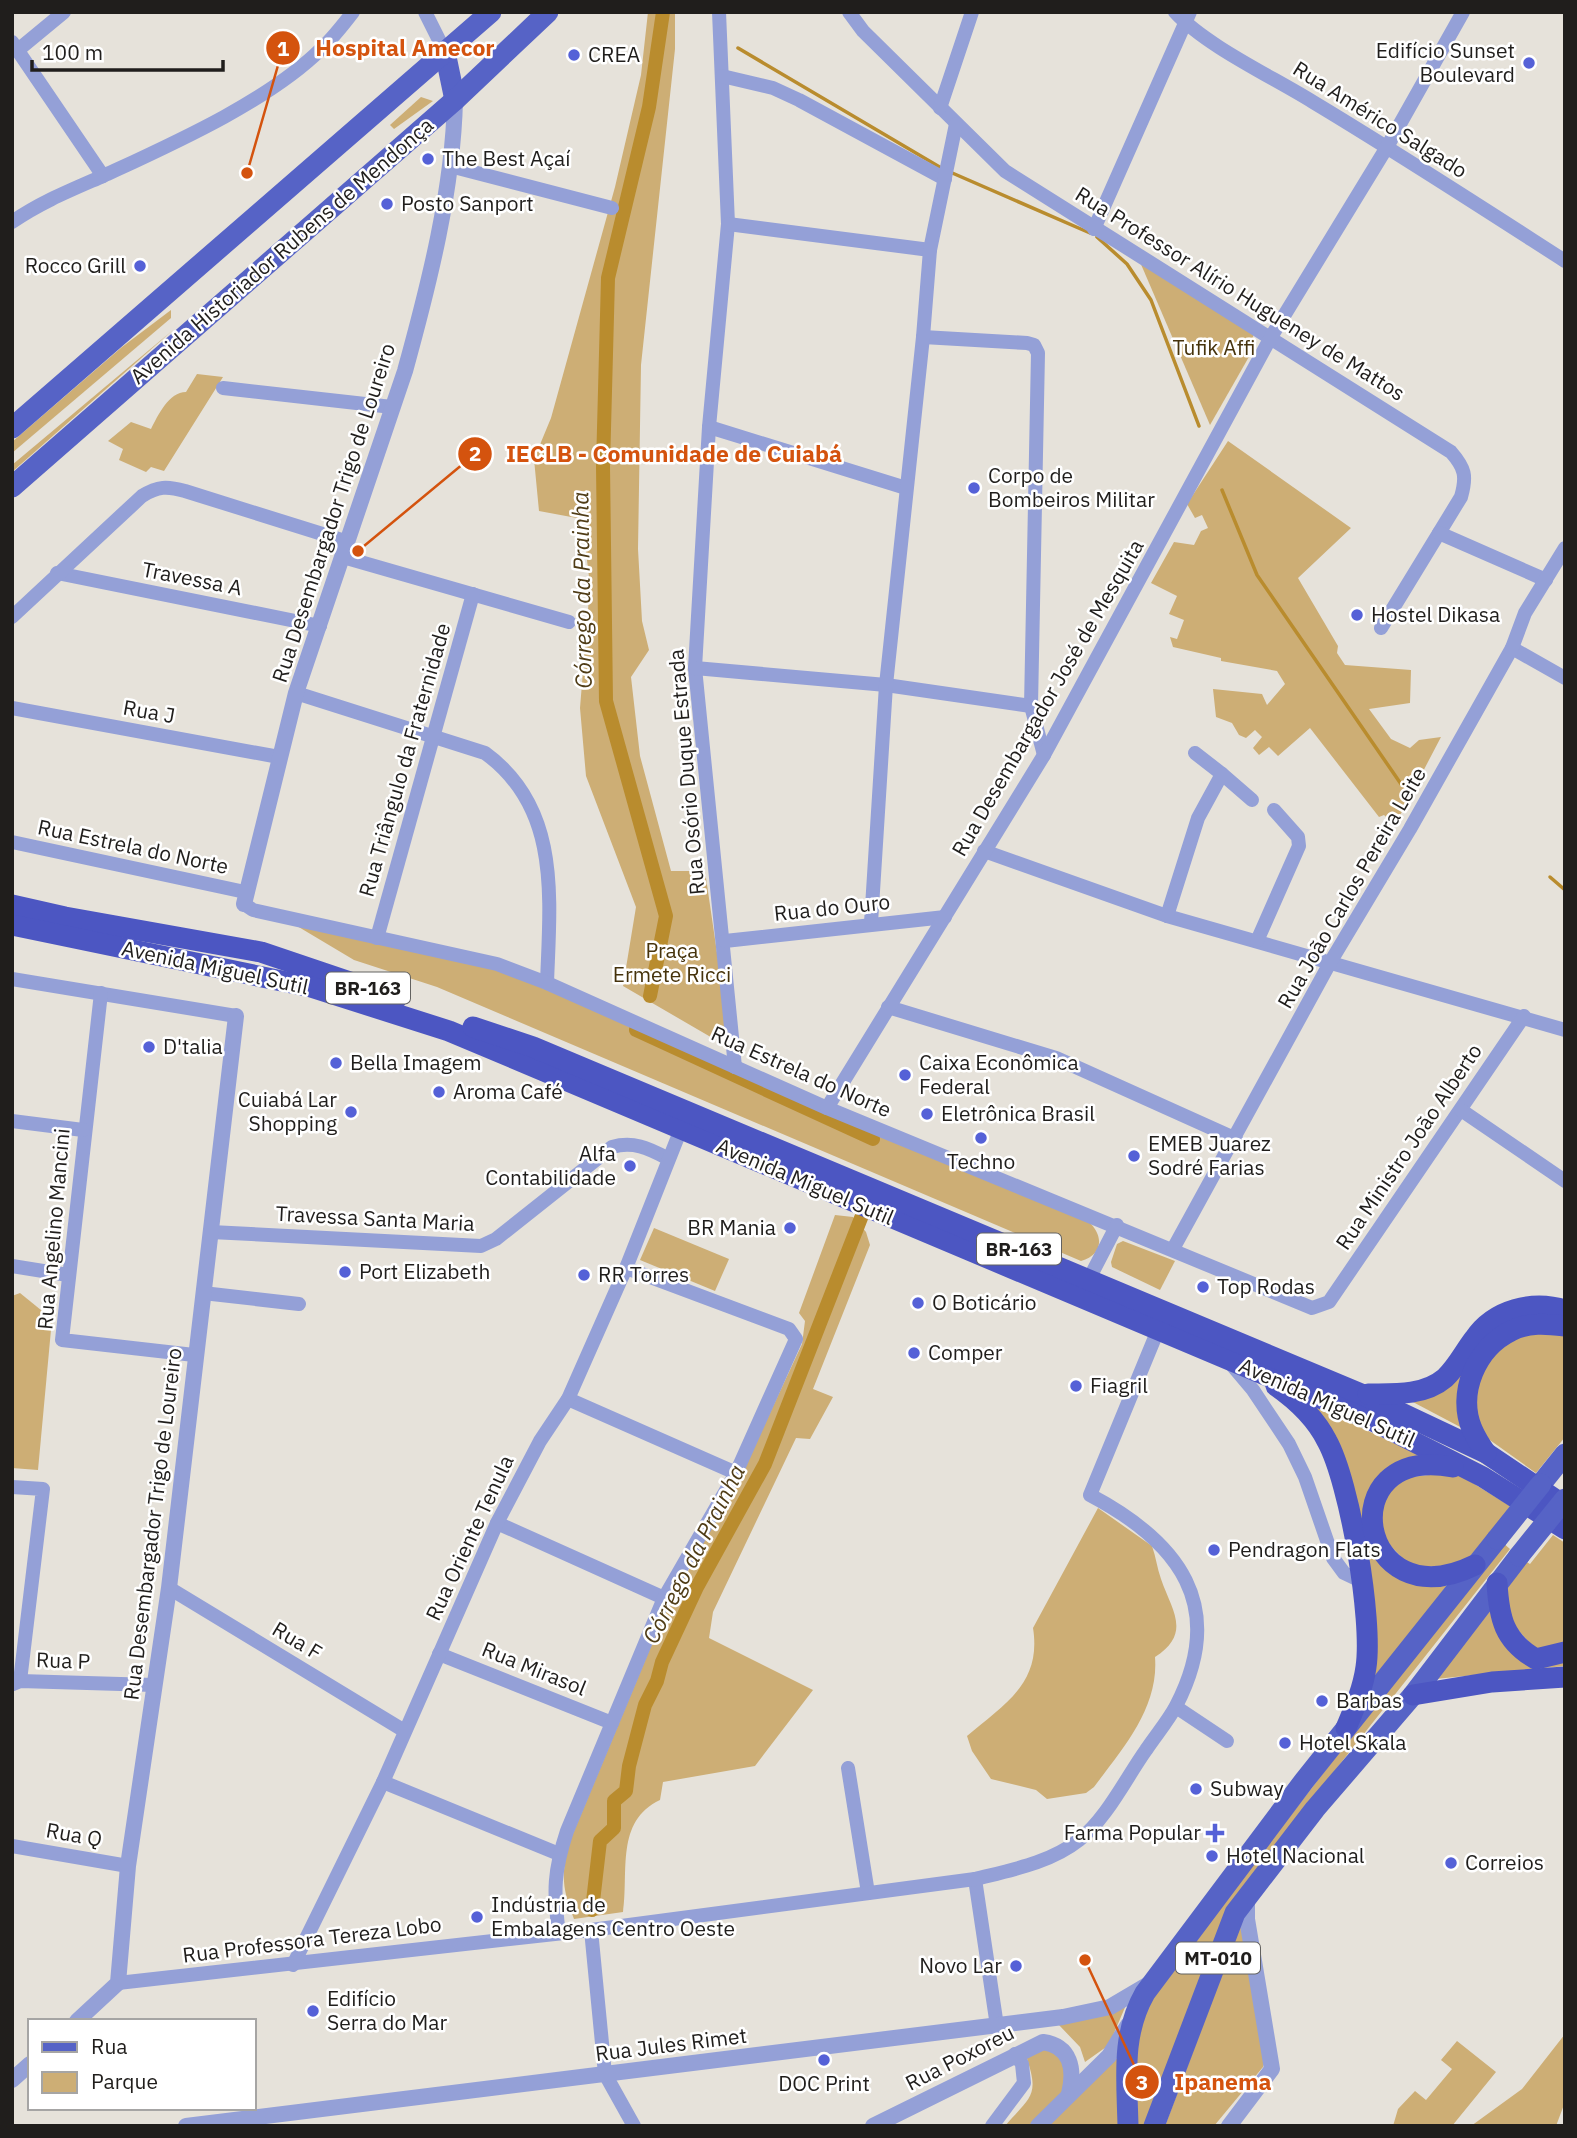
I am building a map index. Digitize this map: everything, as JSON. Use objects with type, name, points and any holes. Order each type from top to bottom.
[{"type":"highway","name":"Avenida Miguel Sutil","points":[[12,905],[261,951],[533,1047],[1361,1394],[1486,1453],[1565,1506]]},
{"type":"highway","name":"Avenida Miguel Sutil","points":[[12,925],[260,975],[377,1006],[449,1031],[1364,1416],[1471,1471],[1565,1529]]},
{"type":"highway","points":[[1361,1394],[1419,1391],[1444,1379],[1475,1336],[1497,1317],[1520,1308],[1546,1304],[1565,1310]]},
{"type":"highway","points":[[1486,1453],[1471,1428],[1466,1399],[1472,1371],[1488,1347],[1511,1330],[1539,1323],[1565,1326]]},
{"type":"highway","points":[[1248,1367],[1287,1394],[1313,1419],[1327,1440],[1337,1463],[1363,1582],[1366,1667],[1346,1728]]},
{"type":"highway","points":[[1471,1471],[1429,1462],[1407,1466],[1387,1478],[1376,1497],[1372,1520],[1377,1542],[1389,1561],[1408,1574],[1430,1579],[1453,1576],[1475,1565]]},
{"type":"highway","points":[[1497,1583],[1500,1621],[1508,1638],[1520,1650],[1536,1659],[1565,1652]]},
{"type":"highway","points":[[1413,1695],[1492,1682],[1565,1677]]},
{"type":"main road","name":"Avenida Historiador Rubens de Mendonça","points":[[12,428],[491,12]]},
{"type":"main road","name":"Avenida Historiador Rubens de Mendonça","points":[[12,487],[455,100],[548,12]]},
{"type":"main road","points":[[445,52],[455,100]]},
{"type":"main road","name":"MT-010","points":[[1128,2126],[1126,2047],[1133,2017],[1154,1981],[1346,1728],[1565,1454]]},
{"type":"main road","name":"MT-010","points":[[1154,2126],[1235,1913],[1341,1777],[1413,1695],[1497,1583],[1565,1499]]},
{"type":"street","points":[[64,12],[15,46],[103,176]]},
{"type":"street","points":[[12,222],[36,206],[103,176],[240,106],[289,75],[321,50],[353,12]]},
{"type":"street","name":"Rua Osório Duque Estrada","points":[[719,12],[728,224],[709,427],[695,668],[725,942],[735,1067]]},
{"type":"street","name":"Rua Professor Alírio Hugueney de Mattos","points":[[849,12],[863,31],[1005,171],[1451,452],[1463,466],[1466,480],[1461,497],[1381,628]]},
{"type":"street","points":[[940,108],[972,12]]},
{"type":"street","name":"Rua Desembargador José de Mesquita","points":[[827,1108],[1044,755],[1271,337],[1387,147],[1463,12]]},
{"type":"street","points":[[424,13],[445,52]]},
{"type":"street","points":[[1094,229],[1183,16]]},
{"type":"street","name":"Rua Américo Salgado","points":[[1183,16],[1565,261]]},
{"type":"street","points":[[722,76],[781,92],[948,168]]},
{"type":"street","name":"Rua Desembargador Trigo de Loureiro","points":[[244,898],[296,693],[417,326],[450,166],[455,100]]},
{"type":"street","points":[[427,124],[443,121],[454,133]]},
{"type":"street","points":[[871,923],[886,685],[930,250],[956,124]]},
{"type":"street","points":[[948,168],[974,142]]},
{"type":"street","points":[[450,166],[612,208]]},
{"type":"street","points":[[728,224],[930,250]]},
{"type":"street","points":[[923,337],[1027,343],[1034,345],[1038,353],[1031,706],[1044,755]]},
{"type":"street","points":[[223,388],[392,407]]},
{"type":"street","points":[[709,427],[906,488]]},
{"type":"street","points":[[12,617],[142,496],[158,487],[169,486],[473,594],[569,622]]},
{"type":"street","points":[[1439,533],[1546,580]]},
{"type":"street","name":"Rua João Carlos Pereira Leite","points":[[1173,1249],[1236,1139],[1331,961],[1410,830],[1512,648],[1525,613],[1565,548]]},
{"type":"street","name":"Travessa A","points":[[57,573],[320,626]]},
{"type":"street","name":"Rua Triângulo da Fraternidade","points":[[377,938],[473,594]]},
{"type":"street","points":[[1512,648],[1565,678]]},
{"type":"street","points":[[695,668],[886,685],[1031,706]]},
{"type":"street","points":[[296,693],[485,753],[509,770],[536,815],[550,900],[547,982]]},
{"type":"street","name":"Rua J","points":[[13,710],[279,757]]},
{"type":"street","points":[[1195,753],[1252,800]]},
{"type":"street","points":[[1167,916],[1198,818],[1222,774]]},
{"type":"street","points":[[1257,941],[1299,846],[1298,837],[1274,810]]},
{"type":"street","name":"Rua Estrela do Norte","points":[[12,842],[244,898],[253,911],[497,964],[547,982],[827,1108],[1117,1225],[1306,1307],[1321,1308],[1329,1302]]},
{"type":"street","points":[[984,851],[1167,916],[1524,1016],[1565,1030]]},
{"type":"street","name":"Rua do Ouro","points":[[725,942],[871,923],[945,917]]},
{"type":"street","points":[[12,979],[236,1016]]},
{"type":"street","name":"Rua Angelino Mancini","points":[[101,993],[83,1130],[62,1340],[194,1355]]},
{"type":"street","points":[[888,1007],[1056,1058],[1236,1139]]},
{"type":"street","name":"Rua Desembargador Trigo de Loureiro","points":[[118,1983],[128,1866],[169,1588],[194,1355],[204,1293],[236,1016]]},
{"type":"street","name":"Rua Ministro João Alberto","points":[[1329,1302],[1524,1016]]},
{"type":"street","points":[[1461,1110],[1565,1181]]},
{"type":"street","points":[[12,1121],[83,1130]]},
{"type":"street","name":"Rua Oriente Tenula","points":[[293,1965],[383,1782],[403,1730],[497,1523],[540,1441],[568,1399],[626,1268],[667,1158],[681,1129]]},
{"type":"street","name":"Travessa Santa Maria","points":[[211,1232],[481,1247],[612,1147],[625,1143],[645,1147],[667,1158]]},
{"type":"street","points":[[1089,1279],[1117,1225]]},
{"type":"street","points":[[12,1266],[68,1275]]},
{"type":"street","points":[[559,1933],[554,1888],[559,1854],[664,1598],[736,1473],[795,1341],[794,1334],[626,1268]]},
{"type":"street","points":[[204,1293],[299,1304]]},
{"type":"street","name":"Rua Professora Tereza Lobo","points":[[118,1983],[591,1930],[975,1878],[1032,1864],[1080,1839],[1095,1824],[1176,1707],[1191,1670],[1195,1649],[1198,1620],[1193,1593],[1177,1562],[1153,1535],[1090,1495],[1158,1330]]},
{"type":"street","points":[[1225,1357],[1252,1390],[1289,1444],[1306,1477],[1333,1558],[1344,1573],[1363,1582]]},
{"type":"street","points":[[568,1399],[736,1473]]},
{"type":"street","points":[[12,1487],[43,1489],[16,1683]]},
{"type":"street","points":[[497,1523],[664,1598]]},
{"type":"street","name":"Rua F","points":[[169,1588],[403,1730]]},
{"type":"street","name":"Rua Mirasol","points":[[439,1654],[612,1723]]},
{"type":"street","name":"Rua P","points":[[16,1683],[155,1685]]},
{"type":"street","points":[[1176,1707],[1227,1741]]},
{"type":"street","points":[[848,1768],[868,1893]]},
{"type":"street","points":[[383,1782],[559,1854]]},
{"type":"street","name":"Rua Q","points":[[12,1846],[128,1866]]},
{"type":"street","points":[[975,1878],[997,2026]]},
{"type":"street","points":[[1229,2126],[1272,2069],[1247,1919],[1248,1896]]},
{"type":"street","points":[[591,1930],[605,2074],[634,2126]]},
{"type":"street","name":"Rua Jules Rimet","points":[[186,2126],[997,2026],[1110,2007],[1154,1981]]},
{"type":"street","points":[[79,2019],[118,1983]]},
{"type":"street","points":[[1038,2126],[1110,2056],[1133,2017]]},
{"type":"street","name":"Rua Poxoreu","points":[[873,2126],[1043,2042],[1057,2045],[1071,2062],[1069,2094]]},
{"type":"street","points":[[992,2126],[1024,2083],[1022,2064],[1015,2054]]},
{"type":"street","points":[[12,2080],[28,2066]]},
{"type":"green space","name":"Praça Ermete Ricci","points":[[648,12],[675,12],[675,49],[641,365],[638,549],[642,621],[649,650],[631,677],[640,756],[671,871],[705,871],[728,1028],[721,1043],[623,986],[636,907],[586,776],[580,708],[590,585],[582,519],[539,511],[534,459],[551,418],[615,187],[641,75]]},
{"type":"green space","points":[[421,97],[433,101],[394,129],[390,125]]},
{"type":"green space","name":"Tufik Affi","points":[[1140,262],[1253,334],[1254,348],[1210,425]]},
{"type":"green space","points":[[171,310],[171,318],[12,453],[12,442],[122,347]]},
{"type":"green space","points":[[173,330],[12,472],[12,465]]},
{"type":"green space","points":[[197,374],[223,377],[164,471],[151,467],[146,472],[119,460],[123,449],[108,441],[131,422],[151,429],[169,400],[186,392]]},
{"type":"green space","points":[[1228,441],[1351,528],[1298,578],[1338,646],[1337,653],[1345,665],[1411,670],[1410,703],[1369,709],[1391,739],[1410,748],[1419,740],[1441,737],[1395,825],[1384,815],[1379,817],[1310,728],[1278,756],[1269,747],[1259,755],[1253,748],[1262,737],[1255,730],[1246,738],[1239,735],[1232,723],[1216,717],[1213,689],[1262,694],[1267,705],[1285,684],[1277,671],[1221,661],[1221,658],[1173,647],[1170,637],[1177,639],[1184,620],[1169,614],[1177,596],[1151,583],[1174,542],[1194,545],[1201,531],[1208,528],[1202,515],[1195,518],[1187,504]]},
{"type":"green space","points":[[297,926],[498,969],[1089,1222],[1099,1239],[1097,1250],[1081,1261],[437,987],[354,960]]},
{"type":"green space","points":[[835,1215],[853,1217],[866,1232],[870,1245],[813,1389],[833,1397],[810,1439],[796,1438],[713,1612],[709,1638],[813,1690],[755,1766],[663,1782],[660,1800],[646,1809],[630,1834],[623,1912],[574,1919],[564,1881],[569,1843],[661,1622],[755,1445],[802,1344],[805,1321],[799,1313]]},
{"type":"green space","points":[[654,1228],[729,1259],[715,1291],[640,1260]]},
{"type":"green space","points":[[1123,1241],[1175,1261],[1160,1290],[1112,1267],[1117,1244]]},
{"type":"green space","points":[[20,1293],[52,1319],[38,1470],[12,1468],[12,1296]]},
{"type":"green space","points":[[1526,1329],[1565,1333],[1565,1437],[1536,1473],[1487,1438],[1475,1419],[1479,1372],[1490,1353]]},
{"type":"green space","points":[[1497,1331],[1464,1429],[1411,1401]]},
{"type":"green space","points":[[1316,1407],[1420,1455],[1390,1468],[1379,1476],[1372,1486],[1365,1510],[1369,1542],[1433,1586],[1453,1586],[1368,1688],[1333,1435]]},
{"type":"green space","points":[[1455,1472],[1510,1506],[1493,1535],[1456,1569],[1412,1568],[1381,1536],[1381,1495],[1394,1479]]},
{"type":"green space","points":[[1098,1508],[1152,1546],[1174,1611],[1176,1630],[1166,1648],[1155,1657],[1151,1693],[1137,1726],[1094,1787],[1086,1793],[1047,1799],[1036,1790],[991,1779],[972,1751],[967,1736],[1006,1703],[1026,1679],[1032,1664],[1033,1628]]},
{"type":"green space","points":[[1553,1535],[1565,1543],[1565,1644],[1538,1652],[1508,1619],[1507,1584],[1525,1561],[1530,1564]]},
{"type":"green space","points":[[1502,1542],[1510,1549],[1249,1879],[1148,2126],[1138,2126],[1135,2044],[1154,1992]]},
{"type":"green space","points":[[1490,1607],[1498,1631],[1565,1659],[1565,1666],[1435,1679]]},
{"type":"green space","points":[[1243,1918],[1266,2056],[1263,2067],[1214,2126],[1165,2126]]},
{"type":"green space","points":[[1126,2005],[1109,2045],[1085,2062],[1080,2047],[1059,2025]]},
{"type":"green space","points":[[1565,2034],[1565,2102],[1556,2126],[1471,2126],[1522,2089]]},
{"type":"green space","points":[[1457,2041],[1496,2072],[1452,2126],[1393,2126],[1398,2109],[1415,2091],[1426,2100],[1452,2069],[1441,2060]]},
{"type":"green space","points":[[1044,2045],[1064,2061],[1066,2088],[1030,2126],[1005,2126],[1031,2095],[1032,2080],[1026,2056]]},
{"type":"green space","points":[[1120,2056],[1122,2126],[1044,2126],[1083,2085]]},
{"type":"waterway","name":"Córrego da Prainha","points":[[650,996],[666,916],[606,701],[603,466],[608,278],[649,107],[663,12]]},
{"type":"waterway","points":[[738,48],[943,169]]},
{"type":"waterway","points":[[950,172],[1090,233]]},
{"type":"waterway","points":[[1097,237],[1127,264],[1151,300],[1199,426]]},
{"type":"waterway","points":[[1222,490],[1257,575],[1401,784]]},
{"type":"waterway","points":[[1550,877],[1565,890]]},
{"type":"waterway","name":"Córrego da Prainha","points":[[638,1026],[636,1030],[873,1139]]},
{"type":"waterway","name":"Córrego da Prainha","points":[[592,1910],[600,1841],[614,1828],[614,1801],[626,1791],[629,1766],[645,1705],[697,1587],[765,1464],[861,1218]]},
{"type":"place","name":"CREA","points":[[574,55]]},
{"type":"place","name":"Edifício Sunset Boulevard","points":[[1529,63]]},
{"type":"place","name":"The Best Açaí","points":[[428,159]]},
{"type":"place","name":"Hospital Amecor","points":[[247,173]]},
{"type":"place","name":"Posto Sanport","points":[[387,204]]},
{"type":"place","name":"Rocco Grill","points":[[140,266]]},
{"type":"place","name":"Corpo de Bombeiros Militar","points":[[974,488]]},
{"type":"place","name":"IECLB - Comunidade de Cuiabá","points":[[358,551]]},
{"type":"place","name":"Hostel Dikasa","points":[[1357,615]]},
{"type":"place","name":"D'talia","points":[[149,1047]]},
{"type":"place","name":"Bella Imagem","points":[[336,1063]]},
{"type":"place","name":"Caixa Econômica Federal","points":[[905,1075]]},
{"type":"place","name":"Aroma Café","points":[[439,1092]]},
{"type":"place","name":"Cuiabá Lar Shopping","points":[[351,1112]]},
{"type":"place","name":"Eletrônica Brasil","points":[[927,1114]]},
{"type":"place","name":"Techno","points":[[981,1138]]},
{"type":"place","name":"EMEB Juarez Sodré Farias","points":[[1134,1156]]},
{"type":"place","name":"Alfa Contabilidade","points":[[630,1166]]},
{"type":"place","name":"BR Mania","points":[[790,1228]]},
{"type":"place","name":"Port Elizabeth","points":[[345,1272]]},
{"type":"place","name":"RR Torres","points":[[584,1275]]},
{"type":"place","name":"Top Rodas","points":[[1203,1287]]},
{"type":"place","name":"O Boticário","points":[[918,1303]]},
{"type":"place","name":"Comper","points":[[914,1353]]},
{"type":"place","name":"Fiagril","points":[[1076,1386]]},
{"type":"place","name":"Pendragon Flats","points":[[1214,1550]]},
{"type":"place","name":"Barbas","points":[[1322,1701]]},
{"type":"place","name":"Hotel Skala","points":[[1285,1743]]},
{"type":"place","name":"Subway","points":[[1196,1789]]},
{"type":"place","name":"Farma Popular","points":[[1215,1833]]},
{"type":"place","name":"Hotel Nacional","points":[[1212,1856]]},
{"type":"place","name":"Correios","points":[[1451,1863]]},
{"type":"place","name":"Indústria de Embalagens Centro Oeste","points":[[477,1917]]},
{"type":"place","name":"Ipanema","points":[[1085,1960]]},
{"type":"place","name":"Novo Lar","points":[[1016,1966]]},
{"type":"place","name":"Edifício Serra do Mar","points":[[313,2011]]},
{"type":"place","name":"DOC Print","points":[[824,2060]]}]
